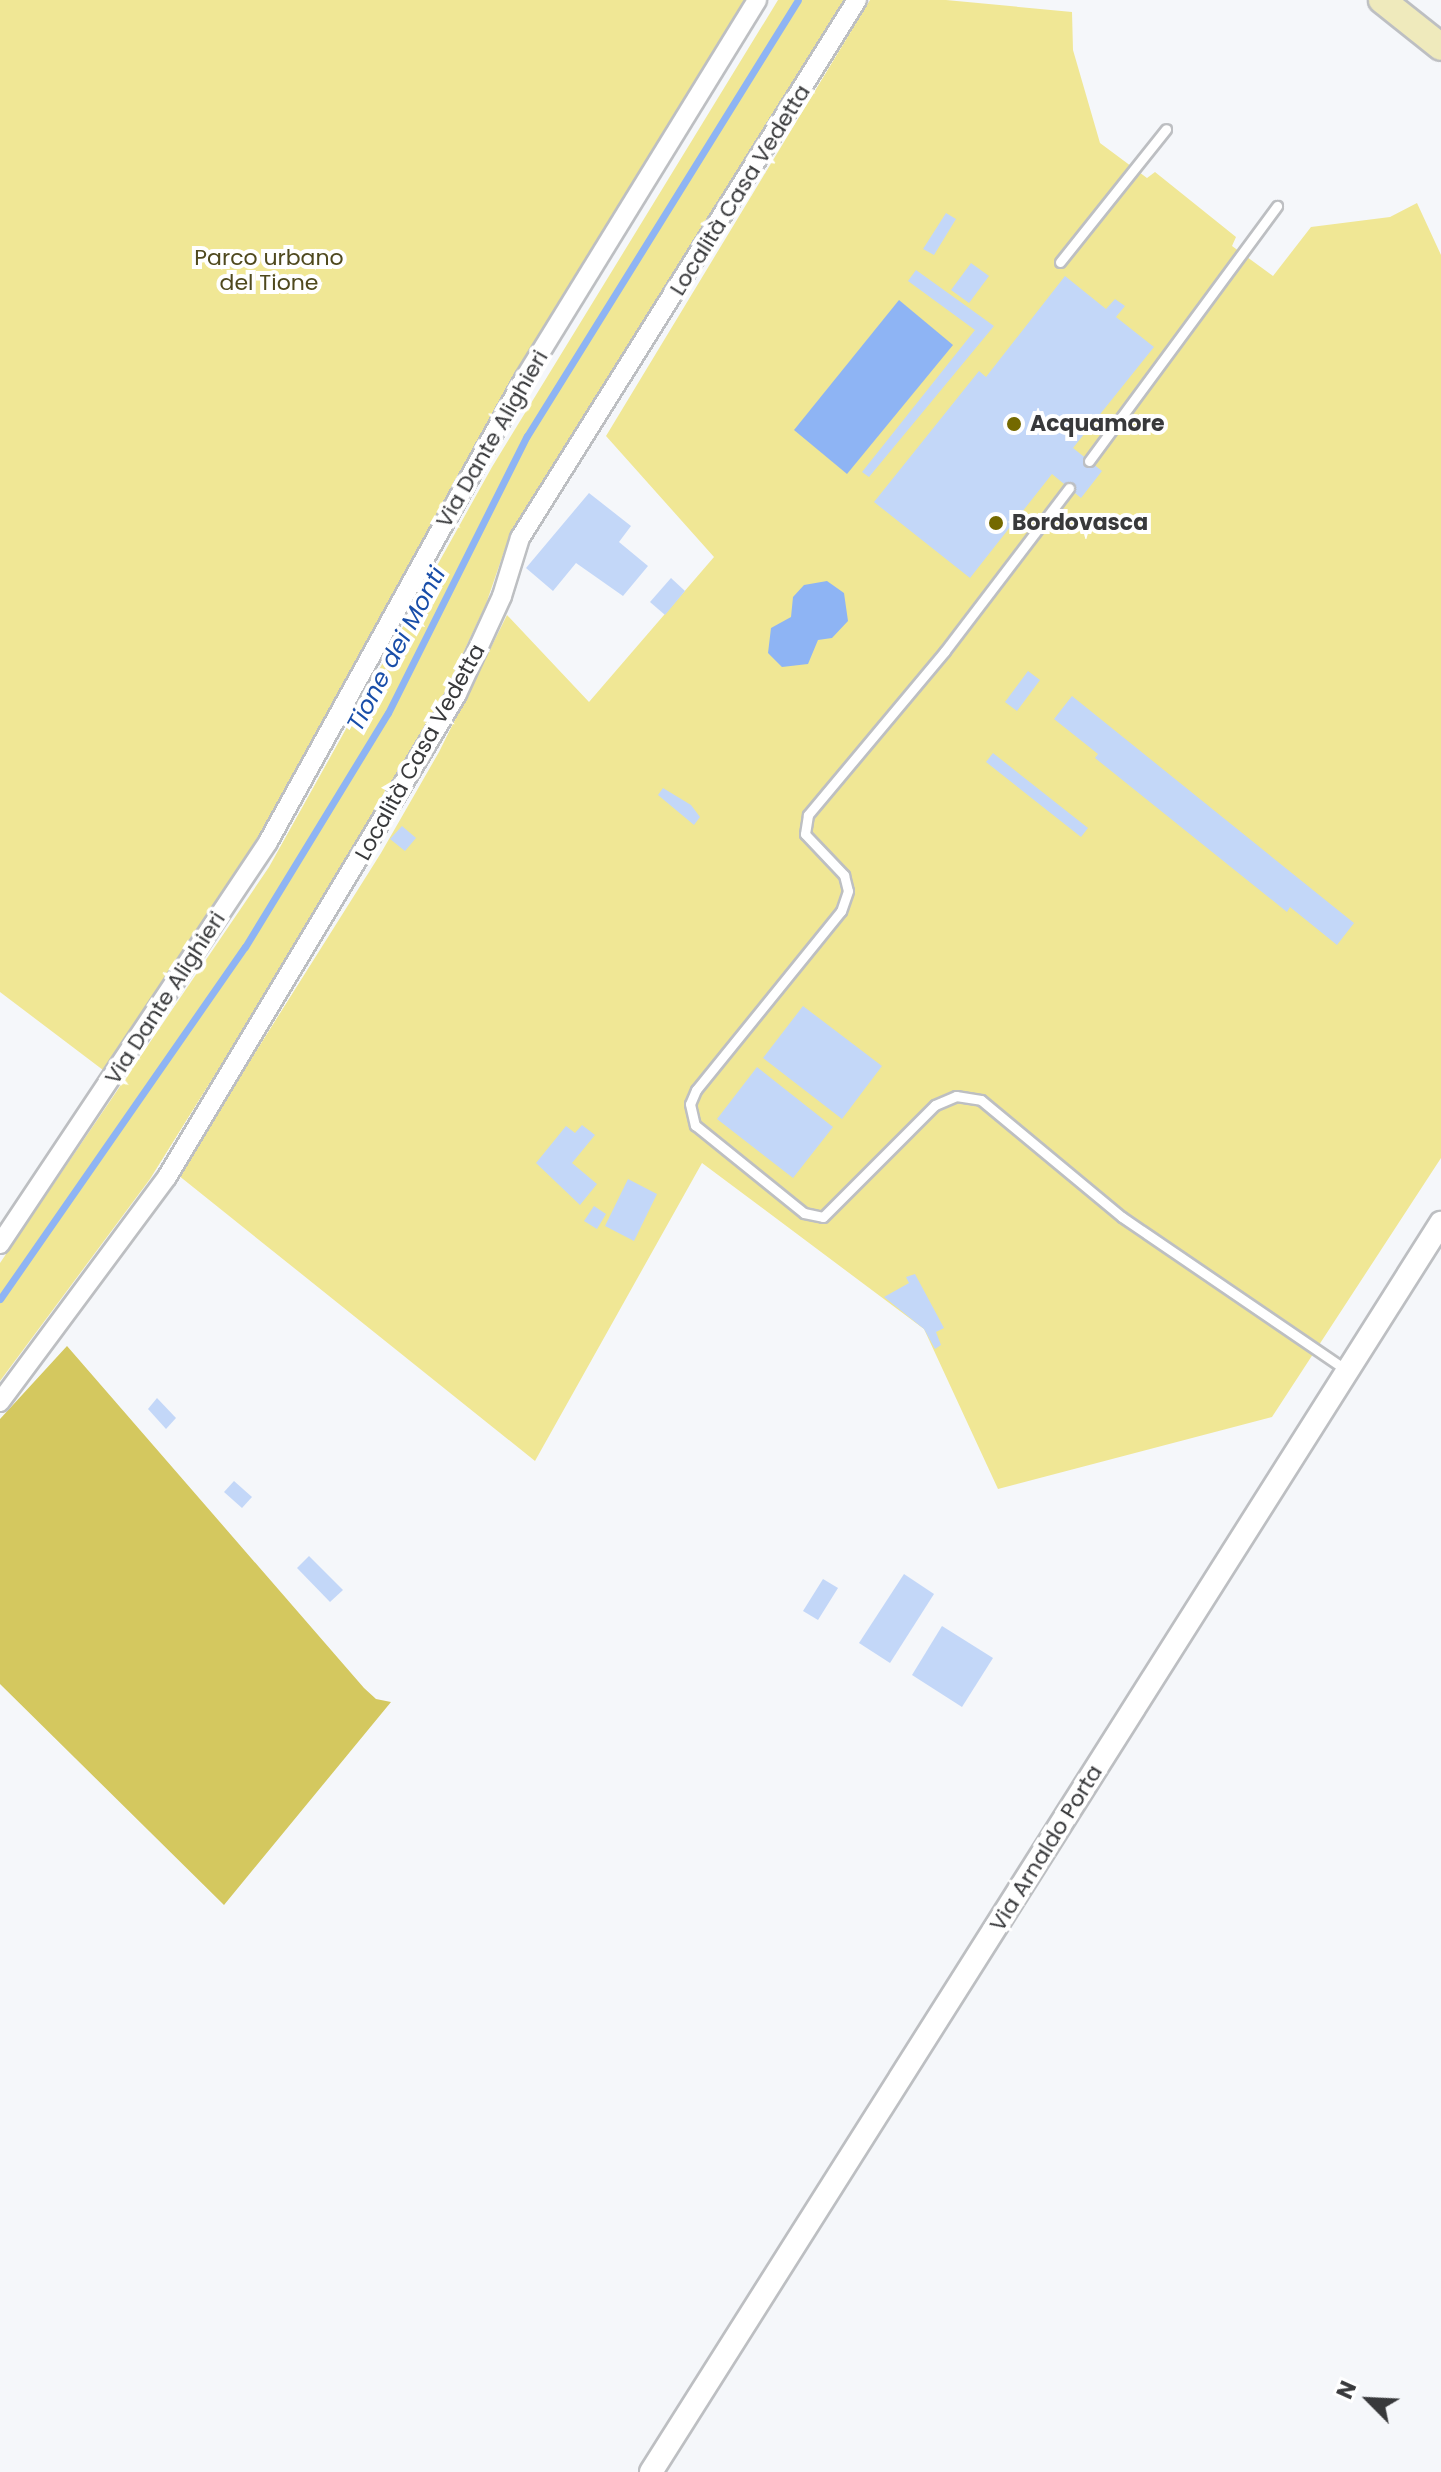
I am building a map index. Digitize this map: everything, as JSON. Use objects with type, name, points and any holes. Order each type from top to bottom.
[{"type":"main road","points":[[1382,0],[1441,47]]},
{"type":"street","name":"Via Dante Alighieri","points":[[0,1244],[268,842],[524,379],[757,0]]},
{"type":"street","name":"Località Casa Vedetta","points":[[0,1402],[167,1177],[457,694],[502,596],[520,538],[857,0]]},
{"type":"street","name":"Via Arnaldo Porta","points":[[651,2472],[1441,1223]]},
{"type":"lane","points":[[1060,262],[1166,129]]},
{"type":"lane","points":[[1089,461],[1277,206]]},
{"type":"lane","points":[[1069,488],[945,651],[808,815],[805,834],[844,875],[848,891],[841,911],[696,1090],[690,1104],[695,1125],[804,1213],[823,1217],[935,1105],[956,1096],[981,1100],[1122,1217],[1347,1372]]},
{"type":"green space","name":"Parco urbano del Tione","points":[[0,0],[751,0],[460,475],[343,696],[245,858],[103,1070],[0,992]]},
{"type":"green space","points":[[778,0],[845,0],[508,540],[486,604],[441,700],[354,851],[150,1179],[0,1381],[0,1263],[269,867],[492,467]]},
{"type":"green space","points":[[870,0],[946,0],[1072,12],[1073,50],[1100,143],[1147,178],[1155,172],[1236,237],[1232,246],[1273,276],[1311,227],[1390,217],[1417,203],[1441,255],[1441,1158],[1272,1417],[998,1489],[924,1329],[702,1163],[535,1461],[178,1175],[381,853],[439,752],[507,615],[589,702],[714,557],[606,436]]},
{"type":"shaded area","points":[[67,1346],[364,1688],[376,1699],[391,1702],[224,1905],[0,1684],[0,1419]]},
{"type":"water","points":[[899,300],[953,345],[847,474],[794,430]]},
{"type":"water","points":[[827,581],[844,593],[848,621],[832,638],[818,640],[808,664],[782,667],[768,653],[771,628],[791,617],[793,597],[804,585]]},
{"type":"building","points":[[946,213],[956,219],[934,255],[923,249]]},
{"type":"building","points":[[971,263],[989,276],[969,303],[951,290]]},
{"type":"building","points":[[916,270],[994,326],[869,477],[862,472],[975,330],[908,281]]},
{"type":"building","name":"Acquamore","points":[[1065,276],[1106,309],[1115,299],[1125,306],[1116,317],[1154,347],[1073,448],[1102,471],[1081,498],[1052,474],[970,578],[874,502],[979,371],[986,377]]},
{"type":"building","points":[[589,493],[631,526],[619,542],[648,566],[623,596],[576,563],[553,591],[526,568]]},
{"type":"building","points":[[671,578],[685,591],[665,615],[650,602]]},
{"type":"building","points":[[1028,671],[1040,680],[1017,711],[1005,702]]},
{"type":"building","points":[[1072,696],[1354,923],[1337,945],[1290,907],[1287,912],[1095,758],[1098,754],[1054,719]]},
{"type":"building","points":[[993,753],[1088,828],[1081,837],[986,762]]},
{"type":"building","points":[[663,788],[691,805],[700,817],[694,825],[658,795]]},
{"type":"building","points":[[402,826],[416,838],[405,851],[390,839]]},
{"type":"building","points":[[803,1006],[882,1066],[842,1119],[763,1058]]},
{"type":"building","points":[[757,1067],[833,1127],[793,1178],[717,1119]]},
{"type":"building","points":[[582,1125],[595,1135],[572,1163],[597,1184],[580,1205],[536,1163],[566,1126],[575,1133]]},
{"type":"building","points":[[628,1179],[657,1194],[634,1241],[605,1226]]},
{"type":"building","points":[[594,1206],[606,1214],[597,1229],[584,1221]]},
{"type":"building","points":[[915,1274],[944,1328],[936,1332],[941,1345],[935,1349],[924,1329],[884,1297],[909,1283],[906,1277]]},
{"type":"building","points":[[157,1398],[176,1418],[166,1429],[148,1409]]},
{"type":"building","points":[[234,1481],[252,1497],[242,1508],[224,1492]]},
{"type":"building","points":[[309,1556],[343,1590],[330,1602],[297,1568]]},
{"type":"building","points":[[904,1574],[934,1594],[890,1663],[859,1643]]},
{"type":"building","points":[[823,1579],[838,1588],[818,1620],[803,1611]]},
{"type":"building","points":[[942,1626],[993,1658],[962,1707],[912,1675]]},
{"type":"waterway","name":"Tione dei Monti","points":[[0,1299],[245,947],[388,713],[527,436],[798,0]]},
{"type":"place","name":"Acquamore","points":[[1014,424]]},
{"type":"place","name":"Bordovasca","points":[[996,523]]}]
